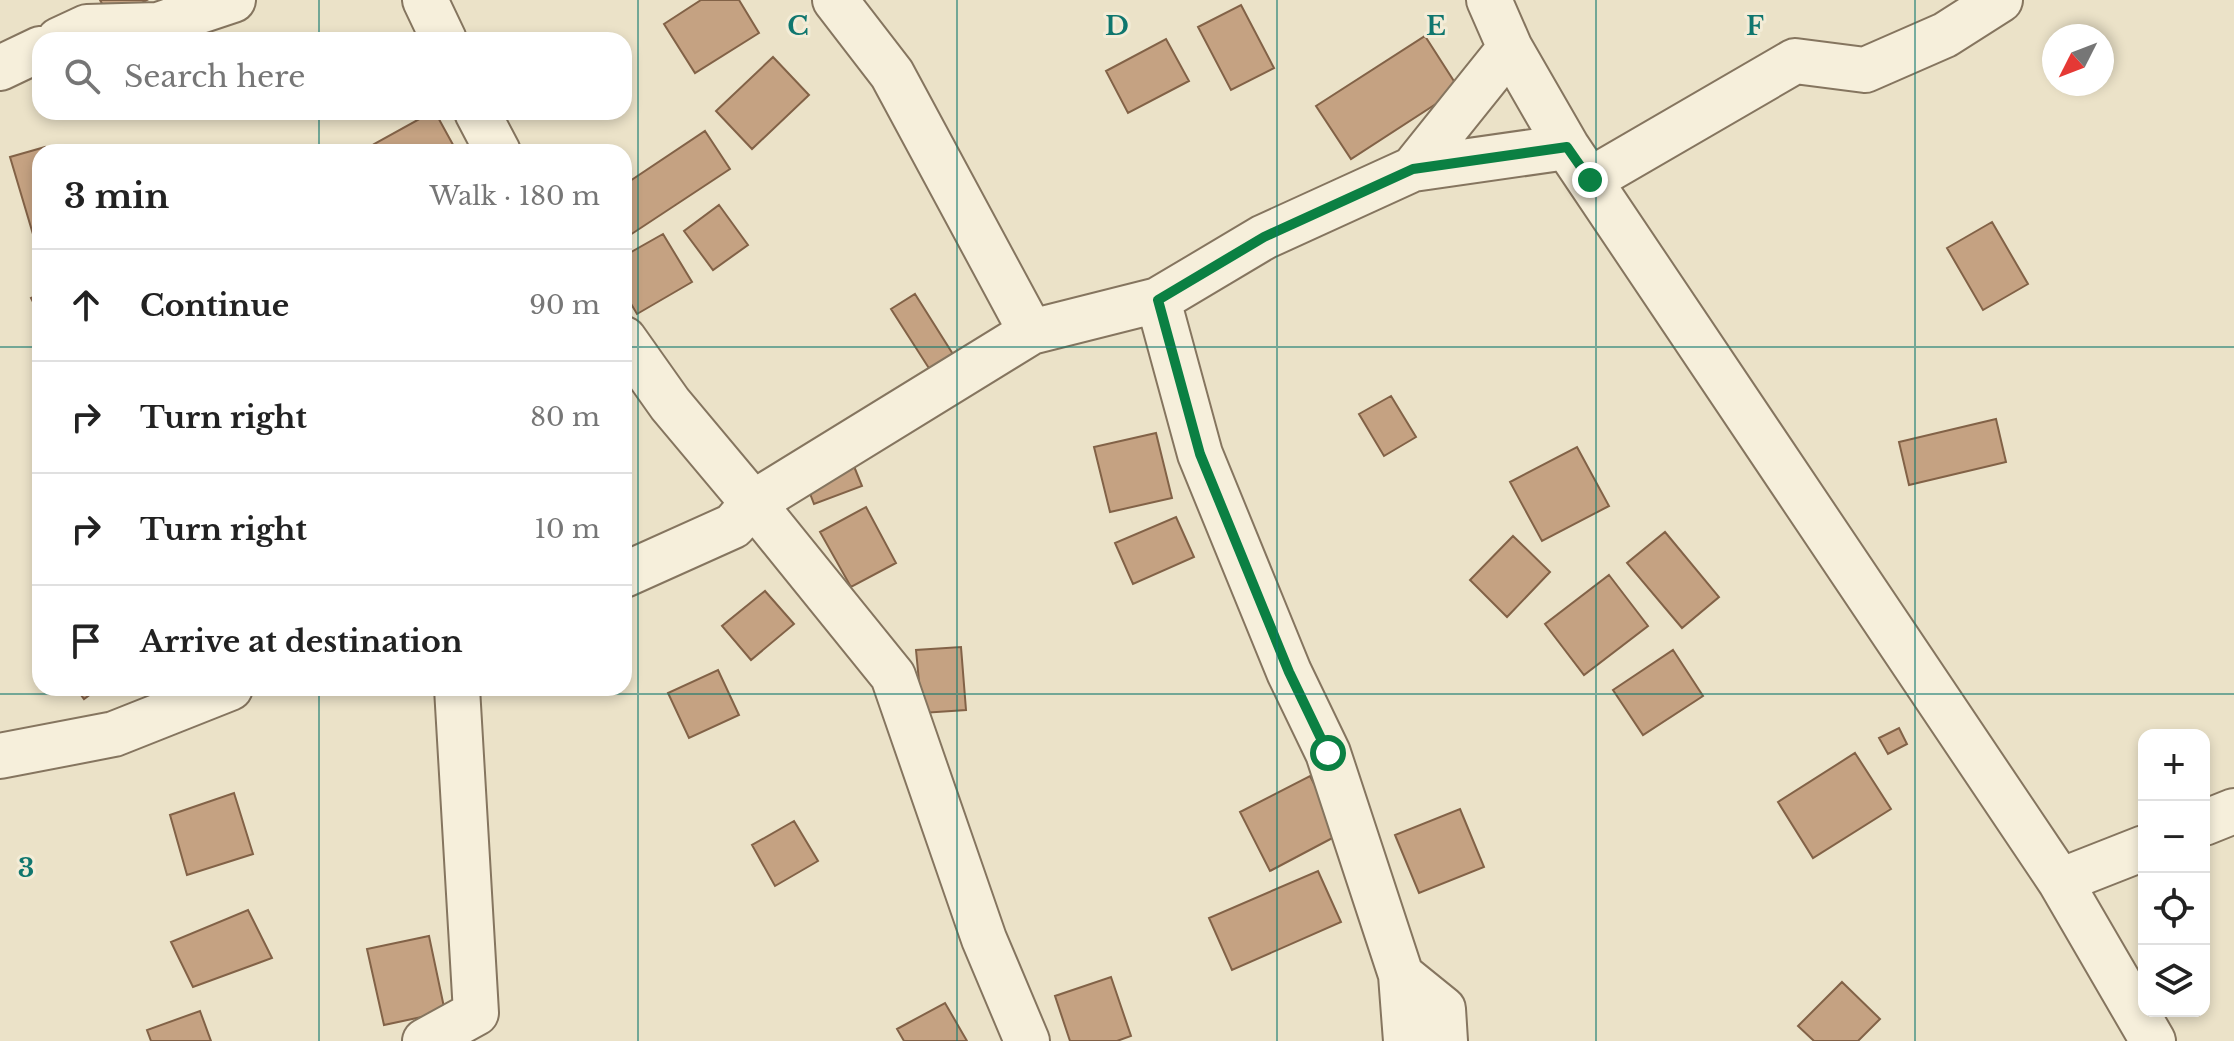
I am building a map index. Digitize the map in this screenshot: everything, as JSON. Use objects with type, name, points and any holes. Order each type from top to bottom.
[{"type":"street","points":[[76,32],[87,27],[158,25],[233,0]]},
{"type":"street","points":[[425,0],[440,32]]},
{"type":"street","points":[[835,0],[892,74],[1031,332]]},
{"type":"street","points":[[1489,0],[1510,48],[1579,164],[2060,881],[2153,1041]]},
{"type":"street","points":[[632,571],[733,526],[753,503],[1031,332],[1158,300],[1264,237],[1413,169],[1579,164],[1795,61],[1865,70],[1945,35],[2000,0]]},
{"type":"street","points":[[1413,169],[1510,48]]},
{"type":"street","points":[[0,68],[32,53]]},
{"type":"street","points":[[481,120],[494,144]]},
{"type":"street","points":[[1158,300],[1200,454],[1289,672],[1328,753],[1401,975],[1406,1041]]},
{"type":"street","points":[[632,350],[670,404],[893,676],[984,939],[1027,1041]]},
{"type":"street","points":[[0,756],[114,734],[210,696]]},
{"type":"street","points":[[425,1041],[475,1029],[457,696]]},
{"type":"street","points":[[2210,821],[2234,811]]},
{"type":"street","points":[[2060,881],[2138,850]]},
{"type":"street","points":[[1401,975],[1443,1009],[1445,1041]]},
{"type":"building","points":[[100,0],[147,0],[111,20]]},
{"type":"building","points":[[701,0],[739,0],[759,33],[695,73],[664,24]]},
{"type":"building","points":[[1241,5],[1274,68],[1231,90],[1198,27]]},
{"type":"building","points":[[1425,36],[1459,89],[1351,159],[1316,106]]},
{"type":"building","points":[[1166,39],[1189,81],[1128,113],[1106,71]]},
{"type":"building","points":[[773,57],[809,95],[752,149],[716,111]]},
{"type":"building","points":[[418,120],[439,120],[453,144],[374,144]]},
{"type":"building","points":[[705,131],[730,169],[632,234],[632,180]]},
{"type":"building","points":[[32,151],[32,231],[10,157]]},
{"type":"building","points":[[719,205],[748,245],[713,270],[684,231]]},
{"type":"building","points":[[1992,222],[2028,284],[1983,310],[1947,248]]},
{"type":"building","points":[[663,234],[692,282],[637,314],[632,306],[632,251]]},
{"type":"building","points":[[915,294],[956,359],[932,373],[891,309]]},
{"type":"building","points":[[1391,396],[1416,437],[1384,456],[1359,414]]},
{"type":"building","points":[[1996,419],[2006,462],[1909,485],[1899,442]]},
{"type":"building","points":[[1156,433],[1172,498],[1110,512],[1094,447]]},
{"type":"building","points":[[1577,447],[1609,506],[1542,541],[1510,482]]},
{"type":"building","points":[[851,459],[862,486],[814,504],[804,478]]},
{"type":"building","points":[[866,507],[896,563],[851,587],[820,532]]},
{"type":"building","points":[[1176,517],[1194,557],[1133,584],[1115,543]]},
{"type":"building","points":[[1665,532],[1719,597],[1682,628],[1627,563]]},
{"type":"building","points":[[1513,536],[1550,572],[1507,617],[1470,580]]},
{"type":"building","points":[[1609,575],[1648,626],[1584,675],[1545,624]]},
{"type":"building","points":[[765,591],[794,624],[751,660],[722,626]]},
{"type":"building","points":[[961,647],[966,710],[922,713],[916,650]]},
{"type":"building","points":[[1673,650],[1703,696],[1643,735],[1613,690]]},
{"type":"building","points":[[718,670],[739,715],[689,738],[668,693]]},
{"type":"building","points":[[1899,728],[1907,744],[1888,754],[1879,738]]},
{"type":"building","points":[[1855,753],[1891,809],[1813,858],[1778,802]]},
{"type":"building","points":[[1310,776],[1340,834],[1270,871],[1240,812]]},
{"type":"building","points":[[234,793],[253,854],[187,875],[170,815]]},
{"type":"building","points":[[1460,809],[1484,867],[1419,893],[1395,835]]},
{"type":"building","points":[[794,821],[818,861],[775,886],[752,845]]},
{"type":"building","points":[[1318,871],[1341,922],[1232,970],[1209,918]]},
{"type":"building","points":[[248,910],[272,958],[193,987],[171,942]]},
{"type":"building","points":[[429,936],[445,1012],[384,1025],[367,949]]},
{"type":"building","points":[[1111,977],[1131,1036],[1117,1041],[1070,1041],[1055,996]]},
{"type":"building","points":[[1842,982],[1880,1019],[1858,1041],[1814,1041],[1798,1026]]},
{"type":"building","points":[[945,1003],[967,1041],[904,1041],[897,1029]]},
{"type":"building","points":[[200,1011],[211,1041],[151,1041],[147,1030]]},
{"type":"route","points":[[1328,753],[1289,672],[1200,454],[1158,300],[1264,237],[1413,169],[1567,147],[1590,180]]}]
